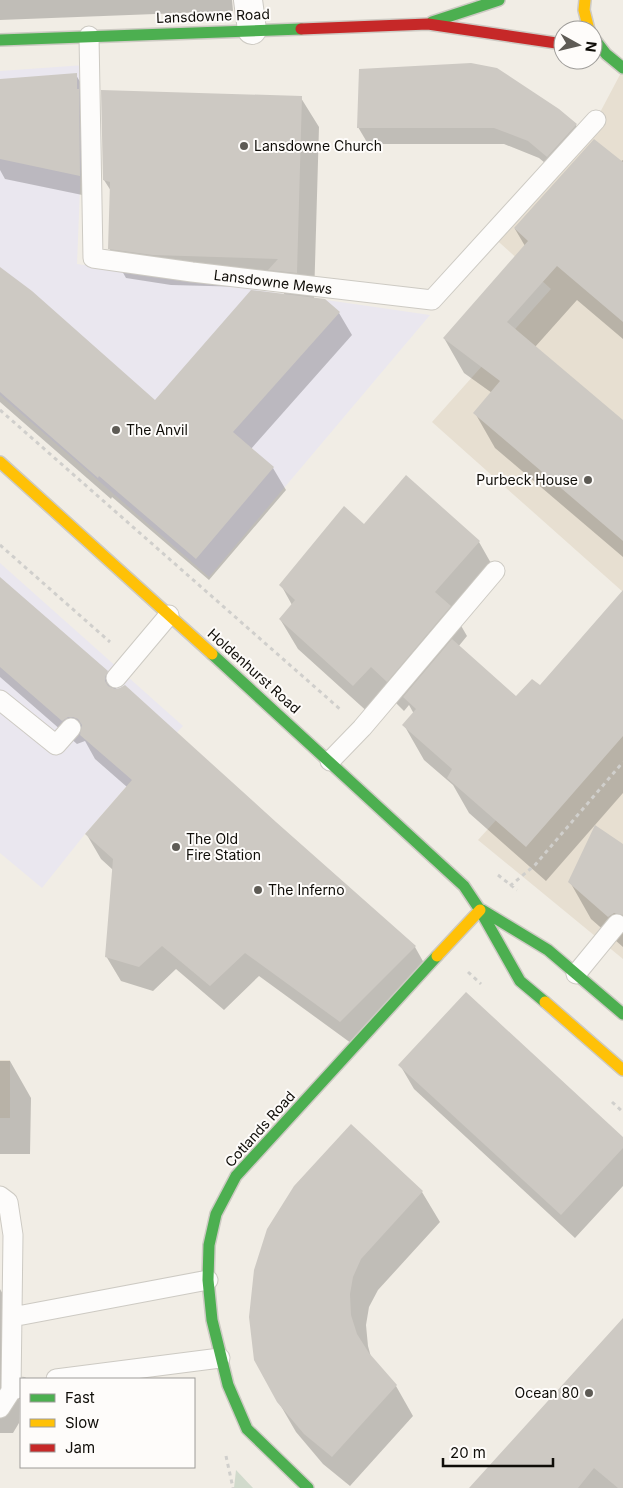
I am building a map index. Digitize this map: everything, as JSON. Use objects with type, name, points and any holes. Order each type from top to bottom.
[{"type":"main road","name":"Lansdowne Road","points":[[428,24],[498,0]]},
{"type":"main road","points":[[585,0],[584,10],[586,20]]},
{"type":"main road","name":"Lansdowne Road","points":[[0,40],[428,24],[553,43]]},
{"type":"main road","points":[[603,54],[623,68]]},
{"type":"main road","name":"Holdenhurst Road","points":[[0,462],[330,761],[464,886],[480,910],[520,981],[623,1070]]},
{"type":"main road","name":"Holdenhurst Road","points":[[480,910],[548,950],[623,1014]]},
{"type":"main road","name":"Cotlands Road","points":[[308,1488],[247,1430],[228,1385],[212,1320],[208,1280],[209,1246],[216,1214],[236,1176],[480,910]]},
{"type":"street","points":[[248,0],[252,30]]},
{"type":"lane","name":"Lansdowne Mews","points":[[89,36],[93,258],[192,272],[432,300],[596,120]]},
{"type":"lane","points":[[330,761],[362,728],[495,570]]},
{"type":"lane","points":[[116,678],[169,615]]},
{"type":"lane","points":[[0,700],[56,746],[71,728]]},
{"type":"lane","points":[[576,974],[617,924]]},
{"type":"lane","points":[[0,1196],[8,1202],[13,1235],[12,1317],[16,1389],[0,1408]]},
{"type":"lane","points":[[12,1317],[208,1280]]},
{"type":"lane","points":[[64,1378],[220,1358]]},
{"type":"path","points":[[0,410],[362,728]]},
{"type":"path","points":[[0,545],[131,660]]},
{"type":"path","points":[[480,910],[535,865],[623,762]]},
{"type":"path","points":[[491,869],[518,891]]},
{"type":"shaded area","points":[[85,65],[77,264],[430,315],[209,577],[0,395],[0,71]]},
{"type":"shaded area","points":[[623,69],[623,592],[432,422],[551,289],[491,235],[596,120]]},
{"type":"shaded area","points":[[0,563],[183,726],[85,834],[42,888],[0,853]]},
{"type":"shaded area","points":[[623,680],[623,959],[478,840]]},
{"type":"shaded area","points":[[0,1060],[10,1060],[10,1118],[0,1118]]},
{"type":"green space","points":[[236,1470],[253,1488],[234,1488]]},
{"type":"building","points":[[471,63],[497,68],[559,109],[577,124],[547,157],[528,141],[494,128],[357,128],[359,69]]},
{"type":"building","points":[[77,73],[77,89],[79,89],[80,176],[0,159],[0,79]]},
{"type":"building","points":[[101,90],[302,96],[297,273],[268,270],[278,259],[153,255],[108,249],[110,182],[103,180]]},
{"type":"building","points":[[594,139],[623,162],[623,322],[557,266],[507,322],[623,420],[623,541],[473,413],[500,381],[443,338],[528,241],[514,228]]},
{"type":"building","points":[[0,267],[32,291],[155,400],[251,290],[325,299],[340,312],[233,432],[274,467],[196,559],[99,476],[98,478],[0,392]]},
{"type":"building","points":[[406,475],[480,541],[435,592],[451,606],[387,682],[371,667],[353,686],[279,619],[295,600],[279,585],[344,506],[364,524]]},
{"type":"building","points":[[0,577],[108,671],[105,681],[108,686],[115,689],[125,685],[416,946],[340,1022],[245,953],[210,986],[162,946],[139,967],[105,957],[113,859],[85,834],[132,780],[80,735],[82,725],[78,719],[68,717],[62,721],[0,667]]},
{"type":"building","points":[[623,590],[623,736],[526,847],[447,778],[452,769],[402,725],[416,709],[403,697],[452,639],[516,696],[532,679],[540,685]]},
{"type":"building","points":[[595,825],[623,844],[623,915],[614,913],[608,917],[568,882]]},
{"type":"building","points":[[466,992],[623,1137],[623,1148],[561,1215],[398,1065]]},
{"type":"building","points":[[351,1124],[423,1191],[361,1259],[353,1277],[350,1294],[351,1315],[357,1334],[369,1353],[397,1385],[332,1457],[304,1434],[277,1402],[254,1360],[249,1317],[254,1270],[267,1229],[294,1186]]},
{"type":"building","name":"Ocean 80","points":[[623,1318],[623,1488],[618,1488],[594,1468],[578,1488],[469,1488]]},
{"type":"traffic: fast","points":[[432,22],[499,0]]},
{"type":"traffic: fast","points":[[0,40],[301,29]]},
{"type":"traffic: fast","points":[[603,50],[623,68]]},
{"type":"traffic: fast","points":[[212,654],[464,886],[480,910],[520,981],[545,1002]]},
{"type":"traffic: fast","points":[[482,910],[548,950],[623,1014]]},
{"type":"traffic: fast","points":[[308,1488],[247,1429],[228,1385],[212,1320],[208,1280],[209,1245],[216,1214],[236,1176],[437,956]]},
{"type":"traffic: slow","points":[[585,0],[584,10],[586,20]]},
{"type":"traffic: slow","points":[[0,462],[212,654]]},
{"type":"traffic: slow","points":[[437,956],[480,910]]},
{"type":"traffic: slow","points":[[545,1002],[623,1070]]},
{"type":"traffic: jam","points":[[301,29],[428,24],[553,43]]},
{"type":"place","name":"Lansdowne Church","points":[[244,146]]},
{"type":"place","name":"The Anvil","points":[[116,430]]},
{"type":"place","name":"Purbeck House","points":[[588,480]]},
{"type":"place","name":"The Old Fire Station","points":[[176,847]]},
{"type":"place","name":"The Inferno","points":[[258,890]]},
{"type":"place","name":"Ocean 80","points":[[589,1393]]}]
